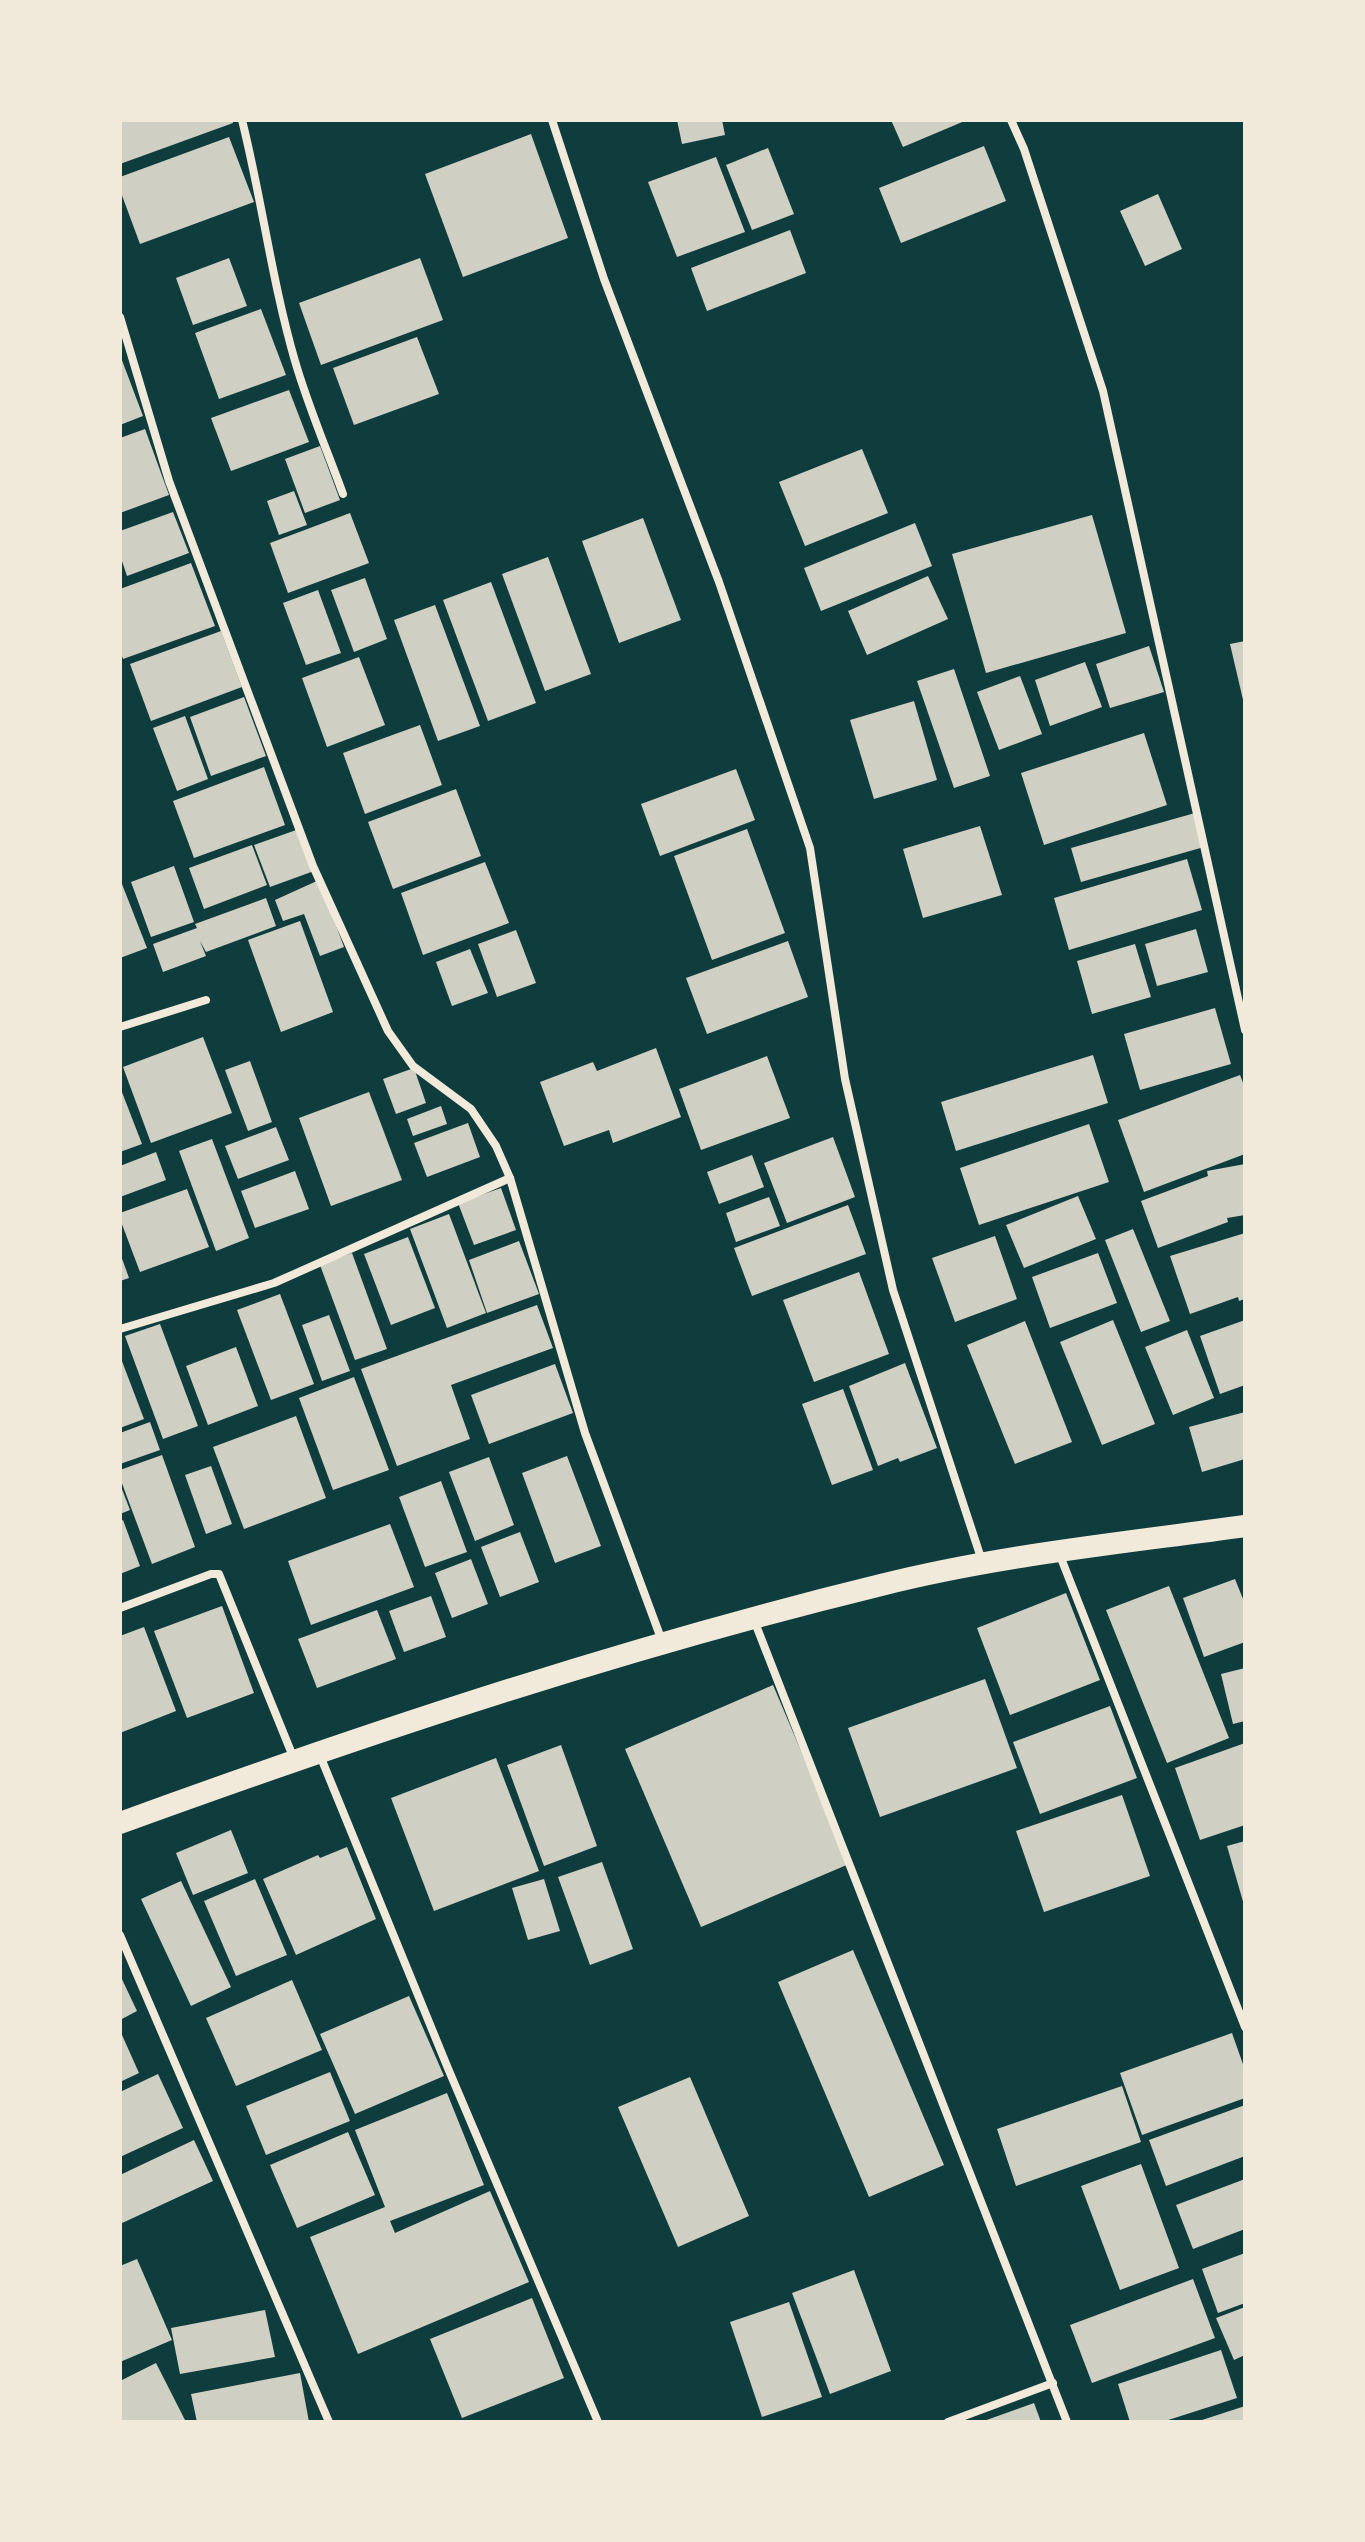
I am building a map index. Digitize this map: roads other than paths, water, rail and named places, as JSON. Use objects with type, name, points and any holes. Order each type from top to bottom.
[{"type":"highway","points":[[120,1823],[294,1759],[662,1642],[883,1584],[983,1564],[1245,1526]]},
{"type":"street","points":[[242,120],[295,362],[343,494]]},
{"type":"street","points":[[552,120],[604,279],[719,582],[810,848],[845,1079],[893,1290],[983,1564]]},
{"type":"street","points":[[1011,120],[1024,149],[1103,391],[1245,1030]]},
{"type":"street","points":[[120,317],[169,481],[319,880],[388,1031],[413,1066],[471,1109],[496,1146],[510,1178],[585,1433],[662,1642]]},
{"type":"street","points":[[120,1027],[206,1000]]},
{"type":"street","points":[[120,1329],[274,1283],[510,1178]]},
{"type":"street","points":[[1058,1552],[1245,2027]]},
{"type":"street","points":[[120,1608],[211,1574],[219,1574],[294,1759]]},
{"type":"street","points":[[754,1619],[1067,2422]]},
{"type":"street","points":[[318,1752],[598,2422]]},
{"type":"street","points":[[120,1935],[329,2422]]},
{"type":"street","points":[[948,2422],[1053,2383]]}]
